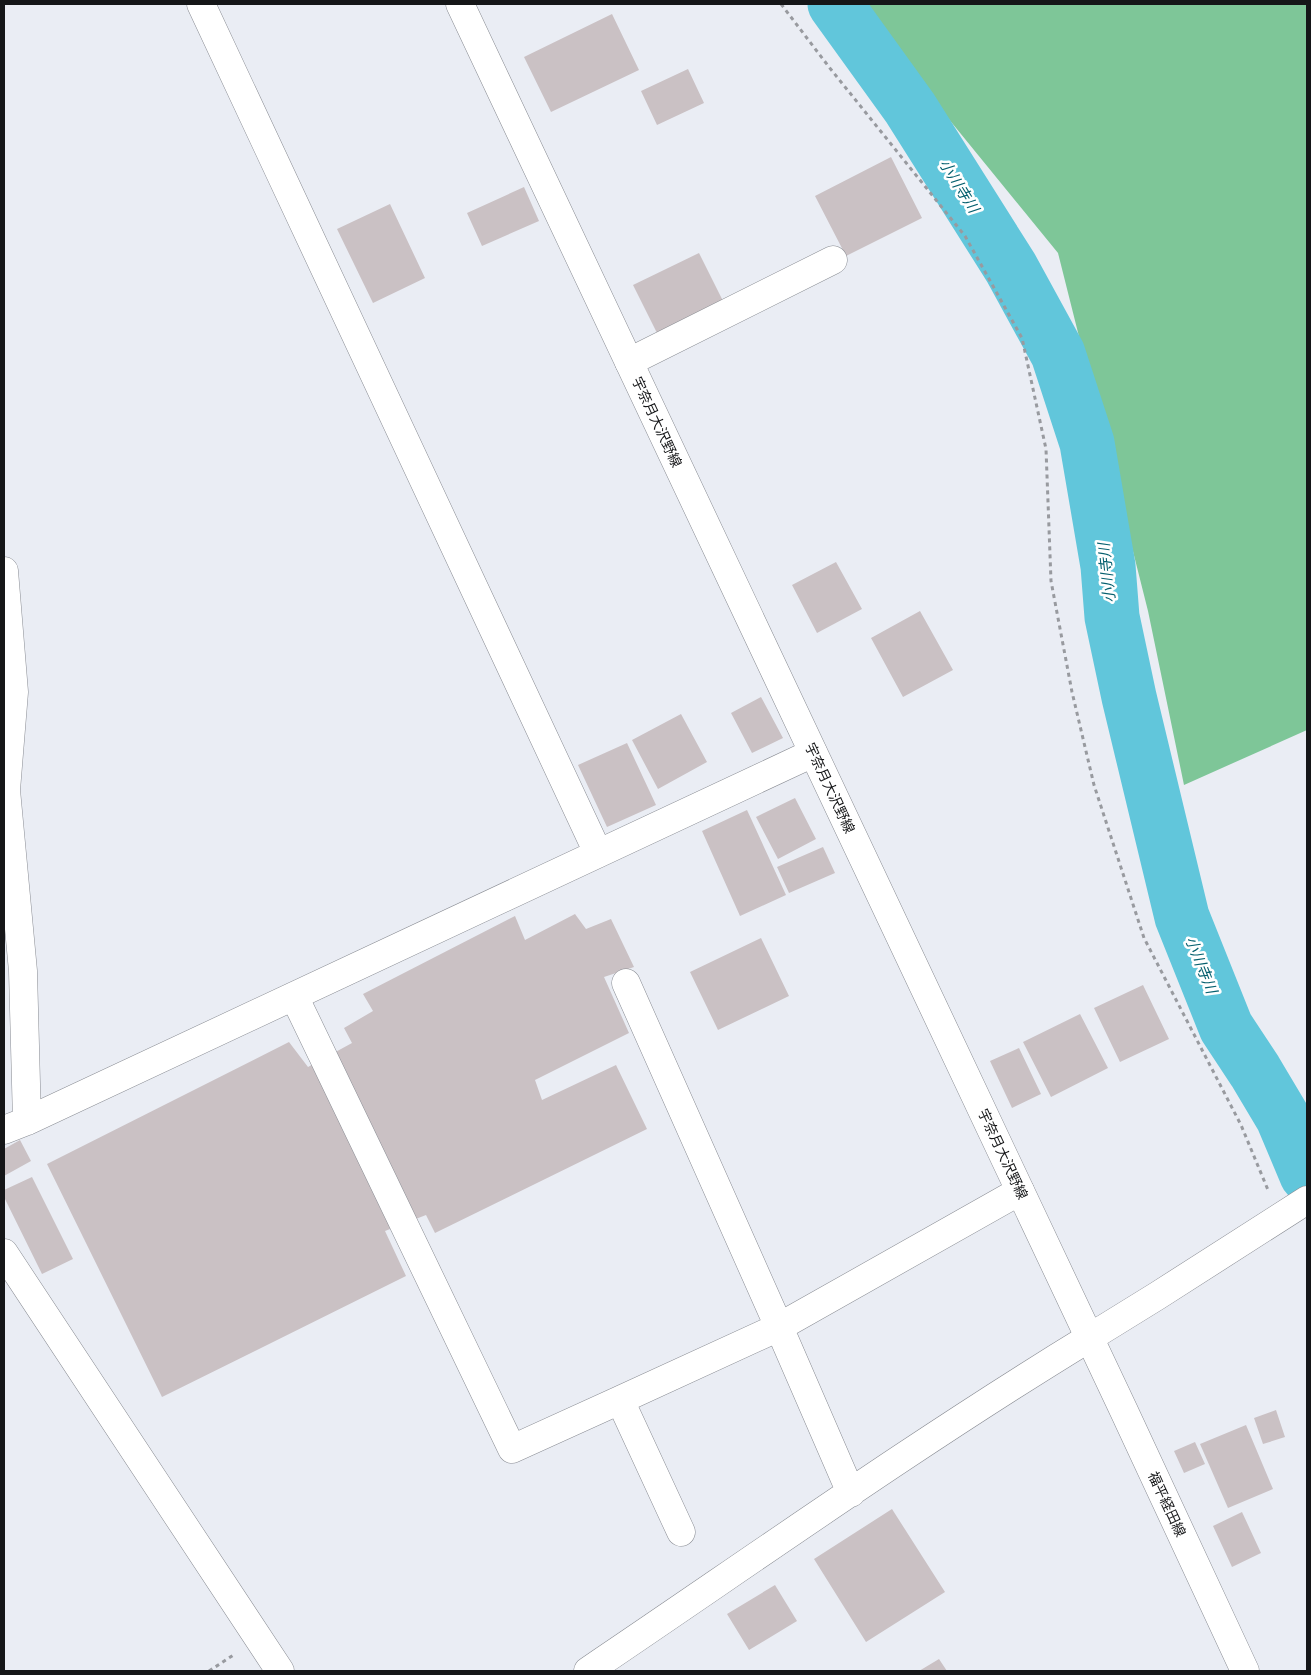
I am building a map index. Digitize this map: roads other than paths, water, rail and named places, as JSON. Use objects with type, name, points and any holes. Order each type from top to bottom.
[{"type":"street","points":[[201,4],[598,853]]},
{"type":"street","name":"宇奈月大沢野線","points":[[460,4],[1089,1338]]},
{"type":"street","points":[[628,362],[833,260]]},
{"type":"street","points":[[4,571],[14,692],[6,790],[23,971],[16,1125],[813,753]]},
{"type":"street","points":[[626,983],[851,1493]]},
{"type":"street","points":[[294,996],[512,1449],[779,1328],[1020,1191]]},
{"type":"street","points":[[604,1667],[851,1493],[1025,1377],[1158,1296],[1307,1200]]},
{"type":"street","points":[[4,1254],[280,1671]]},
{"type":"street","name":"福平経田線","points":[[1089,1338],[1244,1671]]},
{"type":"street","points":[[620,1400],[681,1532]]},
{"type":"waterway","name":"小川寺川","points":[[835,4],[910,108],[1011,268],[1058,354],[1087,443],[1108,566],[1112,617],[1129,697],[1182,917],[1226,1027],[1283,1118],[1307,1175]]}]
